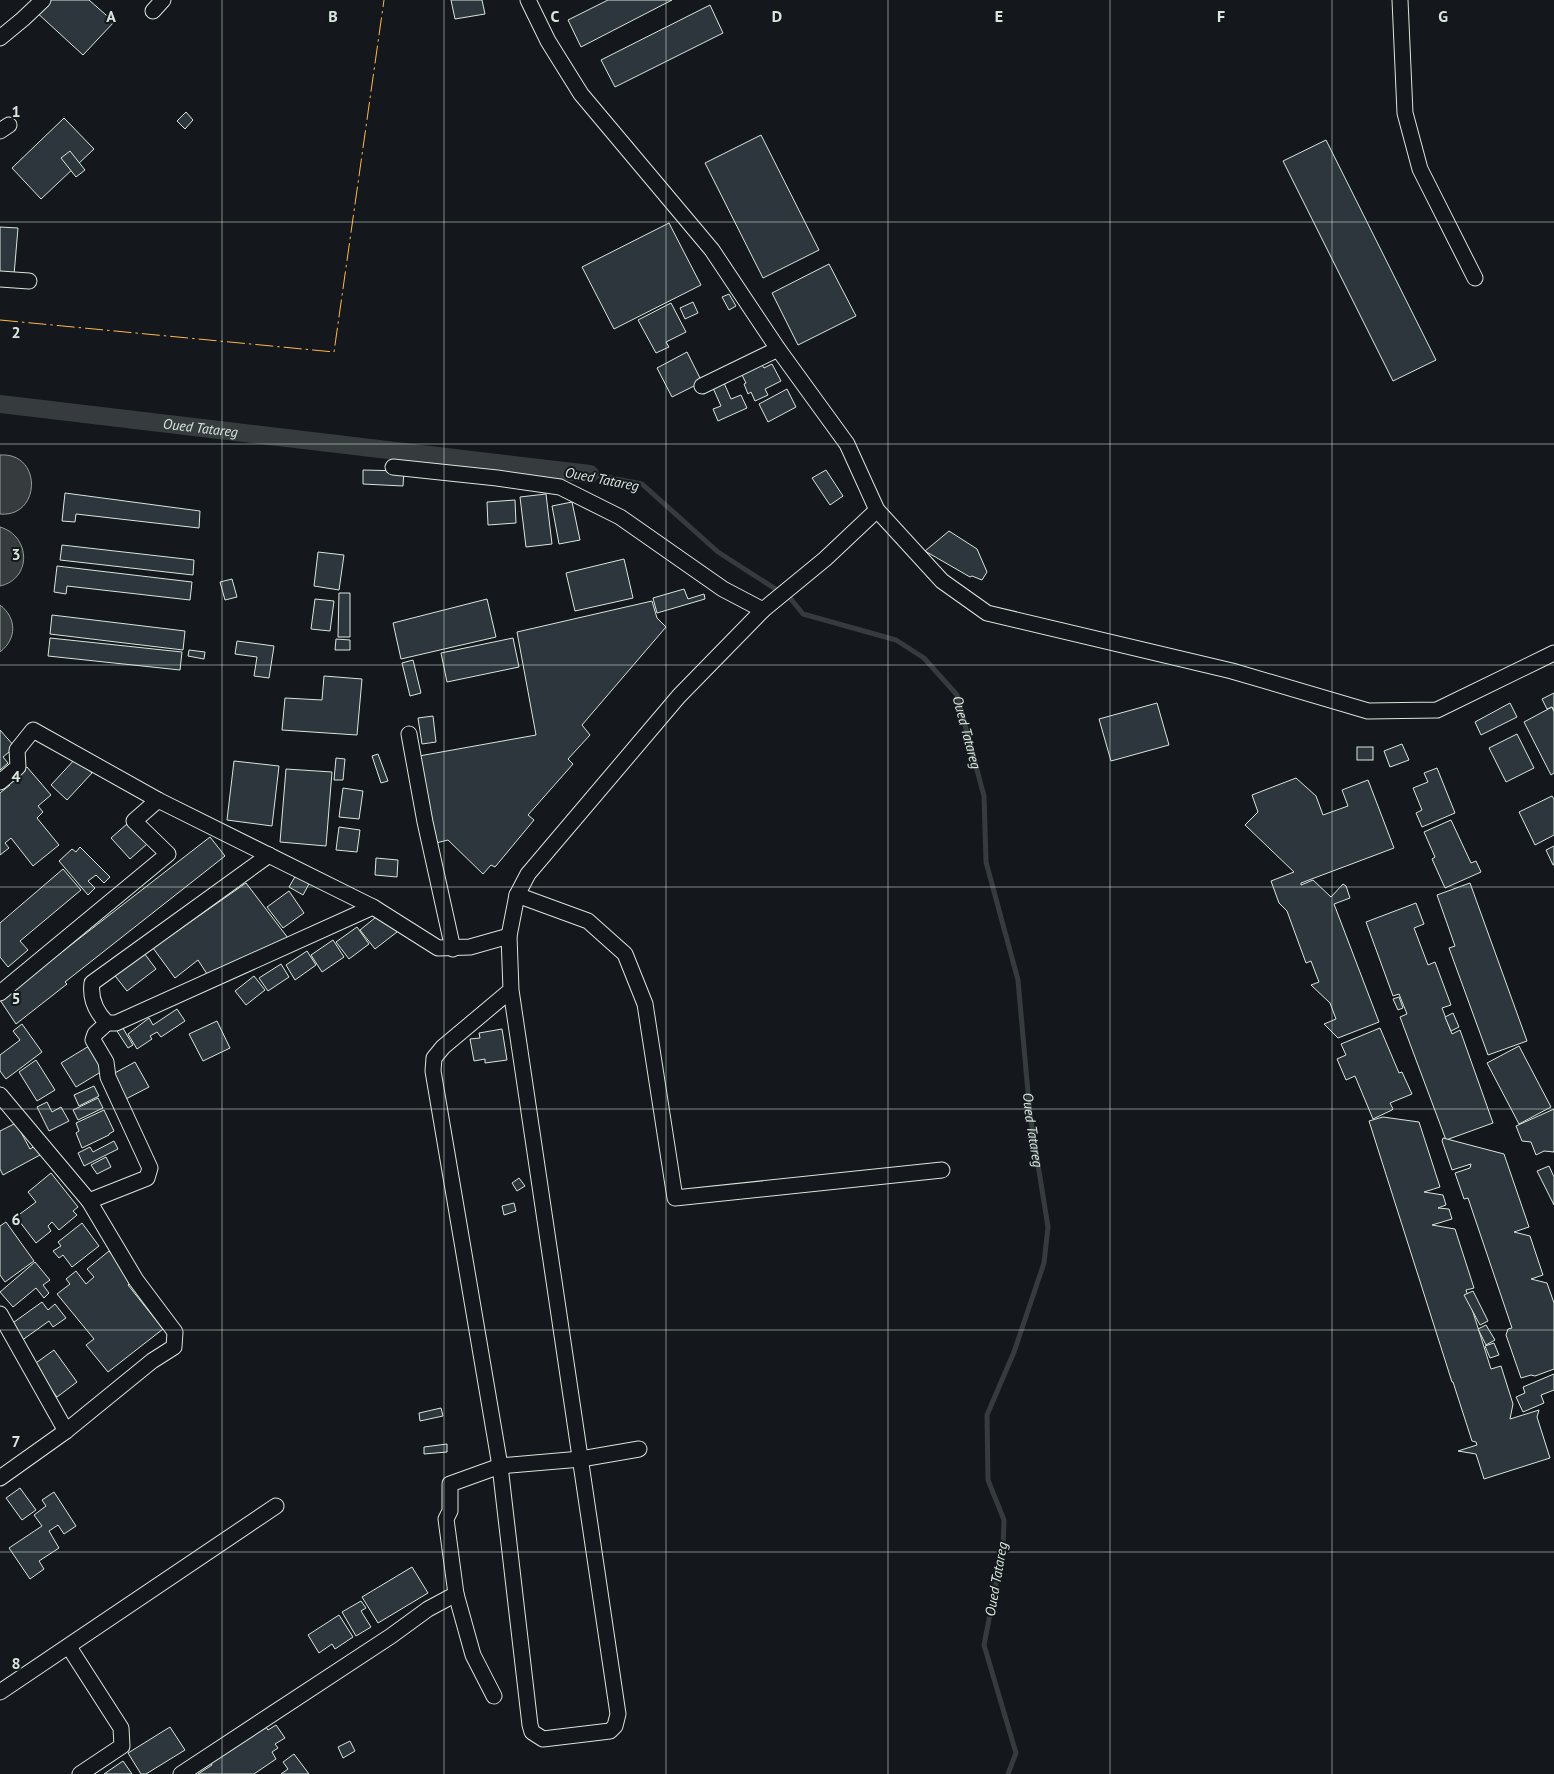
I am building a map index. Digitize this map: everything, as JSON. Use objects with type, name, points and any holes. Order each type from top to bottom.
[{"type":"street","points":[[0,38],[43,0]]},
{"type":"street","points":[[528,0],[548,41],[581,94],[712,250],[778,349],[847,444],[877,510],[942,581],[987,613],[1232,671],[1368,711],[1437,710],[1554,653]]},
{"type":"street","points":[[1400,0],[1405,113],[1420,169],[1475,278]]},
{"type":"street","points":[[0,279],[29,281]]},
{"type":"street","points":[[702,386],[778,349]]},
{"type":"street","points":[[393,467],[496,478],[560,488],[620,516],[723,589],[763,610]]},
{"type":"street","points":[[511,990],[443,1047],[434,1058],[433,1070],[500,1466],[530,1725],[532,1732],[543,1739],[610,1731],[615,1726],[618,1714],[511,990],[509,936],[517,895],[528,874],[679,696],[763,610],[825,559],[877,510]]},
{"type":"street","points":[[0,782],[18,766],[17,750],[33,730],[158,800],[374,907],[438,948],[470,947],[509,936]]},
{"type":"street","points":[[409,734],[425,822],[453,949]]},
{"type":"street","points":[[0,993],[168,854],[134,821],[158,800]]},
{"type":"street","points":[[269,855],[92,983],[91,994],[93,1002],[101,1018],[107,1023],[116,1023],[374,907]]},
{"type":"street","points":[[517,895],[588,921],[625,954],[645,1004],[674,1198],[942,1170]]},
{"type":"street","points":[[89,1201],[146,1178],[150,1168],[108,1077],[106,1062],[93,1040],[95,1034],[107,1023]]},
{"type":"street","points":[[0,1095],[89,1201],[136,1280],[175,1332],[174,1348],[152,1361],[66,1431],[0,1478]]},
{"type":"street","points":[[0,1314],[66,1431]]},
{"type":"street","points":[[494,1696],[473,1655],[456,1594],[446,1518],[450,1511],[450,1484],[500,1466],[581,1459],[639,1448]]},
{"type":"street","points":[[0,1692],[276,1506]]},
{"type":"street","points":[[182,1774],[391,1636],[428,1609],[456,1594]]},
{"type":"street","points":[[69,1647],[121,1728],[122,1746],[80,1774]]},
{"type":"shaded area","points":[[0,455],[14,457],[24,464],[30,473],[31,485],[29,496],[23,506],[14,512],[0,514]]},
{"type":"shaded area","points":[[0,527],[18,539],[24,557],[18,575],[10,582],[0,586]]},
{"type":"shaded area","points":[[0,605],[10,616],[13,628],[10,641],[0,652]]},
{"type":"building","points":[[44,0],[89,0],[114,22],[83,55],[34,10]]},
{"type":"building","points":[[451,0],[482,0],[485,14],[455,19]]},
{"type":"building","points":[[608,0],[672,0],[581,47],[568,20]]},
{"type":"building","points":[[710,5],[723,33],[615,87],[601,60]]},
{"type":"building","points":[[186,112],[193,120],[185,129],[177,121]]},
{"type":"building","points":[[64,118],[94,149],[41,199],[12,168]]},
{"type":"building","points":[[761,135],[819,250],[763,278],[705,163]]},
{"type":"building","points":[[1326,140],[1436,360],[1393,381],[1283,161]]},
{"type":"building","points":[[70,151],[85,170],[76,177],[61,158]]},
{"type":"building","points":[[669,223],[701,285],[614,329],[582,267]]},
{"type":"building","points":[[0,227],[18,228],[14,275],[0,274]]},
{"type":"building","points":[[829,264],[856,316],[798,345],[772,293]]},
{"type":"building","points":[[729,294],[736,306],[729,310],[722,297]]},
{"type":"building","points":[[693,302],[698,313],[685,319],[680,308]]},
{"type":"building","points":[[671,303],[686,332],[666,342],[669,347],[656,353],[638,320]]},
{"type":"building","points":[[687,352],[702,382],[672,397],[657,368]]},
{"type":"building","points":[[761,363],[764,368],[772,364],[781,381],[765,389],[768,395],[755,401],[751,392],[748,394],[744,384],[746,383],[741,373]]},
{"type":"building","points":[[724,383],[731,399],[741,395],[747,408],[718,421],[713,409],[721,406],[713,388]]},
{"type":"building","points":[[787,389],[796,407],[768,422],[759,404]]},
{"type":"building","points":[[363,470],[404,471],[403,486],[363,484]]},
{"type":"building","points":[[826,470],[843,496],[830,505],[812,478]]},
{"type":"building","points":[[65,493],[200,511],[199,528],[76,514],[75,522],[62,521]]},
{"type":"building","points":[[546,494],[552,544],[526,547],[520,497]]},
{"type":"building","points":[[515,500],[516,523],[488,525],[487,502]]},
{"type":"building","points":[[572,502],[580,540],[559,544],[552,506]]},
{"type":"building","points":[[949,531],[977,549],[987,572],[982,580],[970,577],[925,551]]},
{"type":"building","points":[[62,545],[194,560],[193,575],[60,560]]},
{"type":"building","points":[[318,552],[344,555],[339,590],[314,586]]},
{"type":"building","points":[[624,559],[633,598],[575,611],[566,573]]},
{"type":"building","points":[[57,566],[192,582],[190,600],[67,586],[66,594],[54,592]]},
{"type":"building","points":[[232,579],[237,597],[225,600],[220,582]]},
{"type":"building","points":[[684,589],[688,599],[704,594],[705,599],[657,613],[653,598]]},
{"type":"building","points":[[339,593],[350,593],[350,637],[338,637]]},
{"type":"building","points":[[315,599],[334,601],[330,631],[311,629]]},
{"type":"building","points":[[487,599],[496,637],[401,659],[393,623]]},
{"type":"building","points":[[652,601],[657,618],[666,627],[582,725],[590,735],[568,759],[573,764],[528,815],[534,820],[495,867],[491,865],[483,874],[448,840],[436,843],[419,756],[536,735],[517,632]]},
{"type":"building","points":[[52,615],[185,631],[183,650],[50,634]]},
{"type":"building","points":[[50,638],[182,652],[180,670],[48,656]]},
{"type":"building","points":[[513,638],[519,667],[447,682],[441,653]]},
{"type":"building","points":[[336,639],[350,640],[350,650],[335,650]]},
{"type":"building","points":[[237,641],[274,646],[269,678],[254,676],[257,657],[235,654]]},
{"type":"building","points":[[189,650],[205,652],[204,659],[188,656]]},
{"type":"building","points":[[413,660],[421,693],[410,696],[402,663]]},
{"type":"building","points":[[324,676],[362,679],[357,735],[282,730],[285,698],[322,700]]},
{"type":"building","points":[[1554,693],[1554,710],[1552,707],[1547,709],[1542,699]]},
{"type":"building","points":[[1157,703],[1169,745],[1111,761],[1099,719]]},
{"type":"building","points":[[1510,703],[1517,717],[1481,735],[1475,722]]},
{"type":"building","points":[[1552,707],[1554,712],[1554,773],[1551,775],[1524,722]]},
{"type":"building","points":[[433,716],[436,742],[422,744],[418,718]]},
{"type":"building","points":[[0,730],[15,747],[3,757],[8,763],[0,770]]},
{"type":"building","points":[[1517,734],[1534,768],[1506,782],[1489,748]]},
{"type":"building","points":[[1402,744],[1409,760],[1390,767],[1384,751]]},
{"type":"building","points":[[1357,747],[1373,747],[1373,760],[1357,760]]},
{"type":"building","points":[[378,754],[388,781],[381,783],[372,756]]},
{"type":"building","points":[[76,758],[92,773],[67,800],[51,785]]},
{"type":"building","points":[[336,758],[345,759],[343,780],[334,780]]},
{"type":"building","points":[[234,761],[279,766],[272,826],[227,820]]},
{"type":"building","points":[[27,767],[51,795],[38,806],[43,812],[37,818],[59,845],[33,866],[11,838],[5,843],[9,848],[0,855],[0,793],[10,785],[8,783]]},
{"type":"building","points":[[1437,768],[1455,813],[1422,827],[1416,813],[1422,810],[1413,788],[1428,782],[1424,773]]},
{"type":"building","points":[[286,769],[332,772],[326,846],[280,842]]},
{"type":"building","points":[[1296,778],[1316,796],[1323,815],[1348,806],[1342,790],[1368,780],[1394,848],[1301,883],[1301,885],[1313,880],[1331,897],[1343,884],[1346,886],[1350,898],[1334,904],[1379,1022],[1338,1038],[1324,1024],[1336,1019],[1330,1003],[1311,985],[1319,982],[1311,961],[1306,963],[1287,911],[1279,903],[1271,881],[1294,872],[1245,825],[1258,812],[1252,795]]},
{"type":"building","points":[[343,788],[363,791],[359,819],[339,817]]},
{"type":"building","points":[[1552,796],[1554,799],[1554,835],[1535,845],[1519,812]]},
{"type":"building","points":[[1451,820],[1471,863],[1476,861],[1481,872],[1445,888],[1432,859],[1435,857],[1424,832]]},
{"type":"building","points":[[128,823],[147,844],[130,859],[111,838]]},
{"type":"building","points":[[339,827],[360,830],[357,852],[336,850]]},
{"type":"building","points":[[210,837],[225,856],[65,982],[67,984],[16,1024],[0,1000]]},
{"type":"building","points":[[1554,846],[1554,865],[1553,865],[1546,850]]},
{"type":"building","points":[[80,847],[110,877],[104,883],[96,875],[88,881],[95,888],[88,895],[59,861],[72,849],[76,852]]},
{"type":"building","points":[[376,858],[398,860],[397,877],[375,875]]},
{"type":"building","points":[[63,869],[81,890],[20,941],[28,950],[8,967],[0,957],[0,923]]},
{"type":"building","points":[[296,875],[310,882],[303,895],[289,887]]},
{"type":"building","points":[[246,883],[288,938],[207,974],[198,960],[175,978],[153,948]]},
{"type":"building","points":[[1470,883],[1527,1041],[1488,1055],[1449,948],[1455,946],[1437,895]]},
{"type":"building","points":[[289,891],[304,913],[283,928],[267,907]]},
{"type":"building","points":[[1416,903],[1424,924],[1414,928],[1428,965],[1435,962],[1451,1005],[1442,1008],[1452,1034],[1460,1030],[1493,1123],[1446,1140],[1400,1017],[1407,1014],[1399,994],[1393,996],[1366,922]]},
{"type":"building","points":[[381,913],[397,932],[375,949],[360,930]]},
{"type":"building","points":[[357,927],[369,944],[349,959],[336,942]]},
{"type":"building","points":[[333,940],[344,957],[322,972],[311,955]]},
{"type":"building","points":[[141,949],[156,969],[127,991],[112,972]]},
{"type":"building","points":[[307,951],[316,965],[295,980],[286,965]]},
{"type":"building","points":[[281,964],[289,977],[268,991],[259,978]]},
{"type":"building","points":[[254,976],[265,990],[246,1005],[235,991]]},
{"type":"building","points":[[1399,997],[1403,1008],[1398,1010],[1393,999]]},
{"type":"building","points":[[177,1009],[185,1021],[161,1037],[157,1032],[150,1036],[152,1039],[137,1049],[128,1034],[149,1018],[153,1025]]},
{"type":"building","points":[[1453,1013],[1459,1027],[1451,1031],[1445,1017]]},
{"type":"building","points":[[217,1021],[230,1048],[203,1061],[189,1034]]},
{"type":"building","points":[[22,1024],[42,1052],[6,1079],[0,1071],[0,1055],[20,1040],[13,1031]]},
{"type":"building","points":[[121,1025],[133,1045],[128,1048],[115,1028]]},
{"type":"building","points":[[1380,1028],[1399,1073],[1402,1072],[1412,1094],[1390,1103],[1392,1110],[1373,1119],[1355,1076],[1346,1080],[1337,1059],[1346,1055],[1341,1044]]},
{"type":"building","points":[[502,1029],[507,1060],[485,1063],[485,1059],[474,1061],[470,1039],[480,1038],[479,1033]]},
{"type":"building","points":[[89,1046],[104,1070],[76,1087],[61,1063]]},
{"type":"building","points":[[1519,1046],[1551,1107],[1519,1124],[1487,1063]]},
{"type":"building","points":[[36,1060],[55,1090],[37,1101],[19,1072]]},
{"type":"building","points":[[135,1062],[149,1087],[124,1100],[111,1075]]},
{"type":"building","points":[[94,1086],[99,1096],[79,1106],[74,1095]]},
{"type":"building","points":[[98,1098],[103,1108],[78,1120],[73,1110]]},
{"type":"building","points":[[47,1102],[52,1112],[61,1107],[69,1121],[49,1131],[37,1107]]},
{"type":"building","points":[[1554,1109],[1554,1152],[1544,1151],[1536,1155],[1531,1142],[1522,1141],[1516,1126]]},
{"type":"building","points":[[104,1110],[114,1131],[82,1148],[76,1133],[79,1131],[76,1123]]},
{"type":"building","points":[[1383,1117],[1419,1122],[1440,1187],[1424,1192],[1443,1195],[1446,1205],[1438,1208],[1449,1209],[1452,1219],[1432,1225],[1455,1229],[1474,1288],[1466,1290],[1491,1369],[1501,1366],[1513,1404],[1510,1419],[1539,1410],[1537,1417],[1550,1458],[1484,1479],[1476,1454],[1458,1451],[1477,1445],[1476,1442],[1472,1441],[1452,1382],[1369,1121]]},
{"type":"building","points":[[16,1123],[30,1149],[35,1146],[40,1155],[3,1175],[0,1169],[0,1131]]},
{"type":"building","points":[[1443,1138],[1504,1154],[1529,1227],[1514,1232],[1530,1236],[1543,1275],[1531,1279],[1547,1283],[1554,1303],[1554,1369],[1535,1376],[1531,1375],[1521,1378],[1506,1335],[1508,1329],[1512,1328],[1468,1198],[1464,1199],[1455,1173],[1470,1168],[1471,1164],[1452,1170],[1442,1141]]},
{"type":"building","points":[[114,1141],[118,1149],[84,1166],[78,1153],[90,1147],[93,1152]]},
{"type":"building","points":[[106,1157],[111,1167],[97,1174],[91,1165]]},
{"type":"building","points":[[1549,1166],[1554,1177],[1554,1205],[1537,1171]]},
{"type":"building","points":[[51,1173],[78,1207],[73,1211],[77,1215],[59,1230],[52,1222],[48,1226],[51,1231],[36,1243],[16,1217],[36,1202],[28,1192]]},
{"type":"building","points":[[519,1178],[525,1186],[517,1191],[512,1183]]},
{"type":"building","points":[[514,1203],[516,1211],[504,1215],[502,1206]]},
{"type":"building","points":[[6,1222],[34,1261],[5,1282],[0,1275],[0,1226]]},
{"type":"building","points":[[82,1223],[99,1246],[72,1267],[63,1255],[59,1258],[53,1251],[61,1246],[58,1242]]},
{"type":"building","points":[[109,1251],[133,1281],[128,1285],[163,1329],[108,1372],[86,1345],[94,1339],[57,1294],[70,1284],[66,1279],[76,1271],[86,1284],[94,1277],[87,1269]]},
{"type":"building","points":[[35,1262],[50,1280],[43,1285],[49,1293],[44,1298],[36,1288],[13,1307],[0,1292]]},
{"type":"building","points":[[1473,1291],[1488,1321],[1480,1325],[1464,1295]]},
{"type":"building","points":[[42,1302],[48,1310],[55,1304],[66,1318],[53,1327],[49,1321],[21,1341],[10,1325]]},
{"type":"building","points":[[1486,1325],[1495,1340],[1486,1345],[1478,1329]]},
{"type":"building","points":[[1494,1343],[1499,1355],[1490,1358],[1485,1346]]},
{"type":"building","points":[[54,1350],[77,1382],[57,1397],[33,1365]]},
{"type":"building","points":[[1554,1374],[1554,1390],[1541,1395],[1544,1403],[1523,1412],[1516,1397],[1525,1393],[1523,1387]]},
{"type":"building","points":[[441,1408],[443,1416],[420,1421],[419,1413]]},
{"type":"building","points":[[447,1444],[447,1452],[424,1454],[424,1447]]},
{"type":"building","points":[[20,1488],[36,1510],[22,1520],[6,1498]]},
{"type":"building","points":[[54,1492],[76,1526],[64,1534],[58,1525],[49,1531],[59,1548],[39,1561],[44,1569],[30,1579],[9,1548],[42,1526],[34,1515],[46,1506],[42,1500]]},
{"type":"building","points":[[412,1567],[428,1593],[378,1623],[362,1597]]},
{"type":"building","points":[[361,1601],[366,1608],[361,1611],[371,1627],[356,1636],[342,1612]]},
{"type":"building","points":[[339,1615],[353,1637],[335,1649],[332,1644],[319,1653],[308,1635]]},
{"type":"building","points":[[264,1724],[268,1730],[276,1725],[285,1738],[275,1744],[278,1748],[272,1752],[276,1759],[254,1774],[198,1774],[212,1765],[209,1760]]},
{"type":"building","points":[[170,1727],[185,1750],[146,1774],[141,1774],[128,1753]]},
{"type":"building","points":[[350,1741],[355,1751],[343,1758],[338,1747]]},
{"type":"building","points":[[294,1754],[309,1774],[281,1774],[288,1769],[283,1762]]},
{"type":"building","points":[[123,1761],[132,1774],[104,1774]]},
{"type":"waterway","name":"Oued Tatareg","points":[[0,404],[590,474]]},
{"type":"waterway","name":"Oued Tatareg","points":[[590,474],[642,484],[718,552],[791,599],[803,614],[896,640],[924,658],[957,695],[984,796],[986,862],[1018,980],[1030,1115],[1048,1227],[1044,1263],[1014,1352],[987,1415],[988,1480],[1004,1520],[1003,1547],[984,1645],[1016,1753],[1008,1774]]},
{"type":"power","points":[[0,320],[334,352],[384,0]]}]
